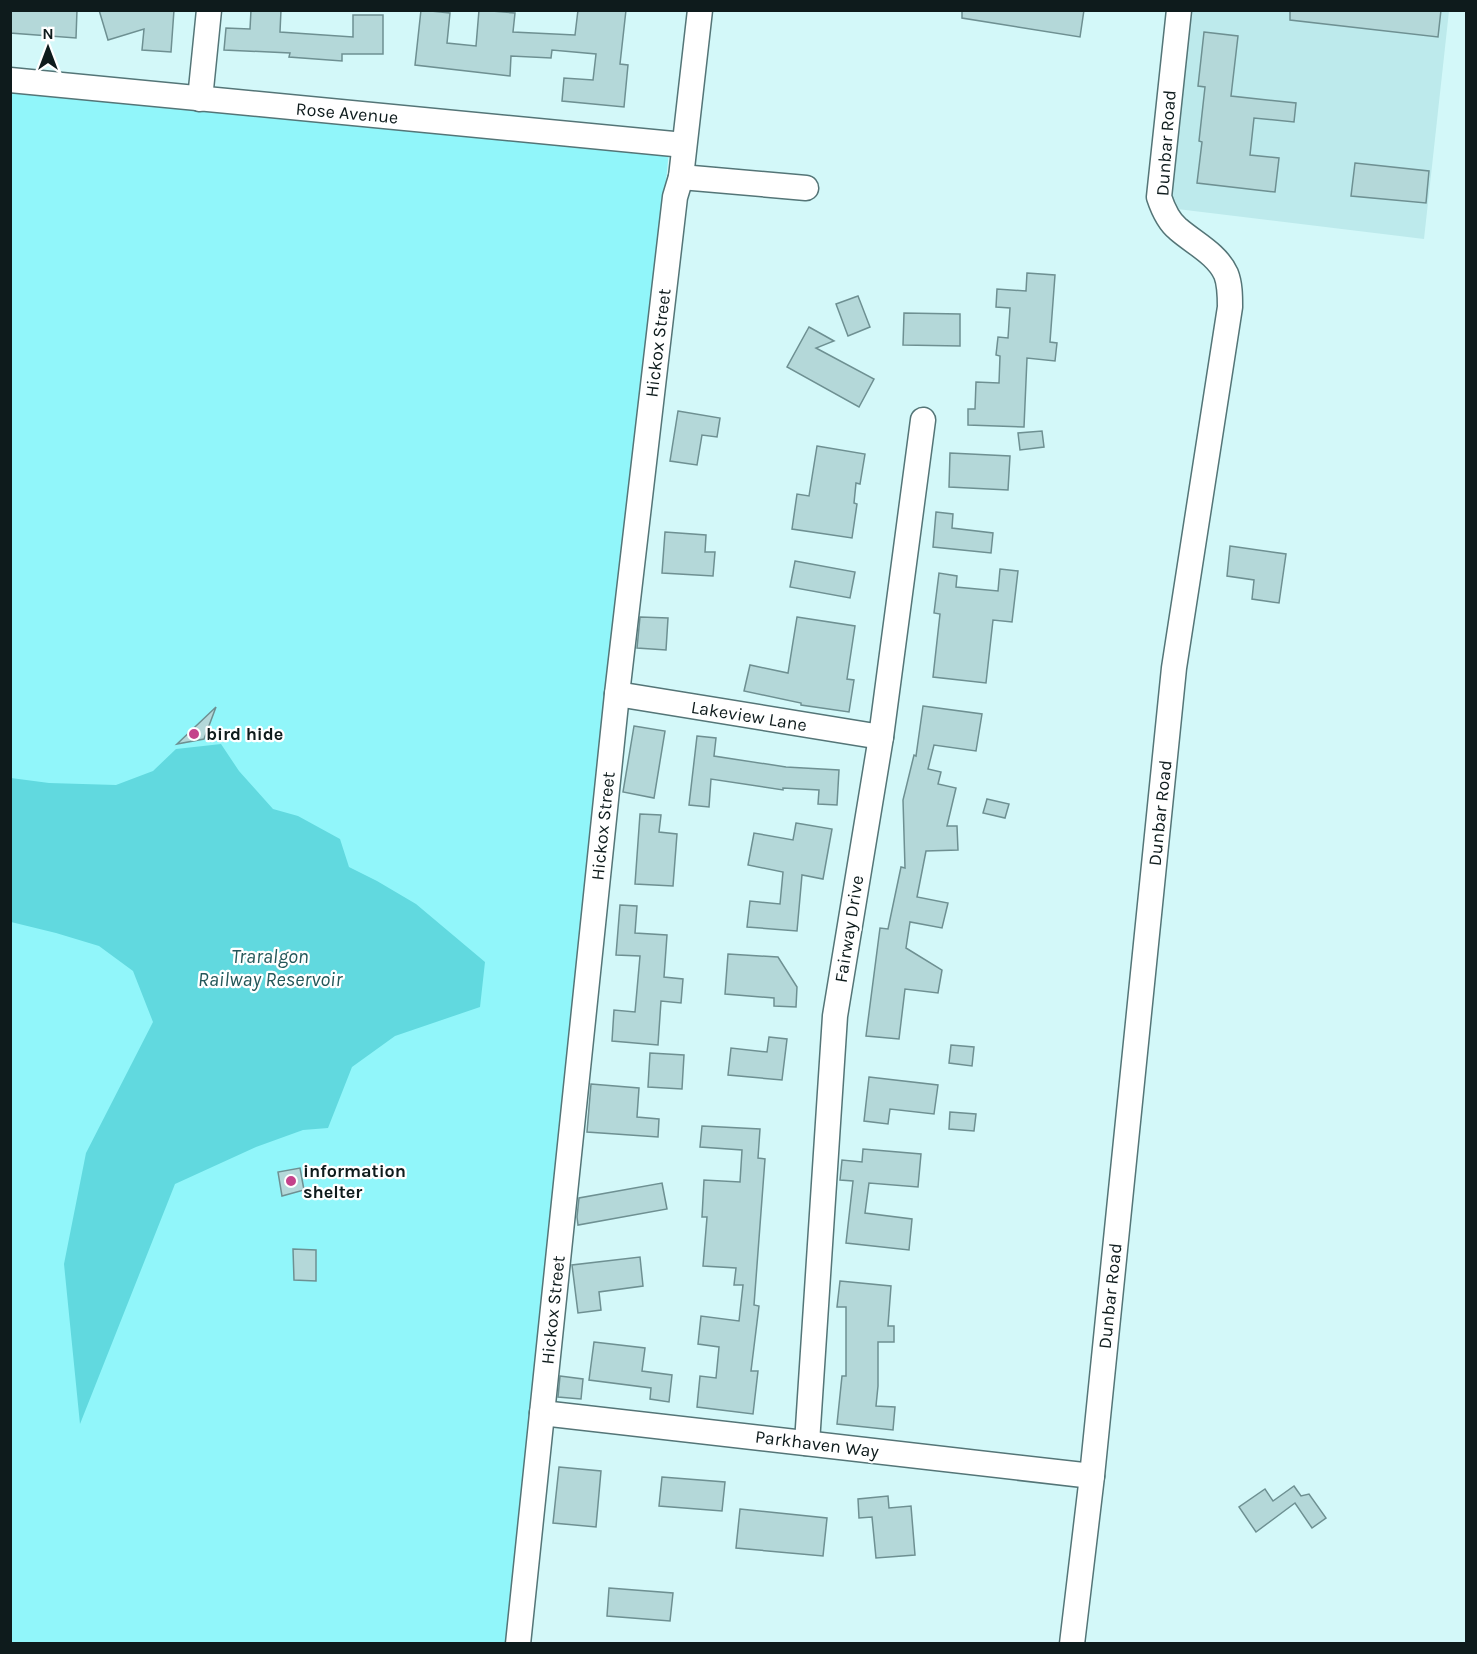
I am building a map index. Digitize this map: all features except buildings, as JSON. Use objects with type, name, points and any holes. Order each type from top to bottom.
[{"type":"street","points":[[200,99],[209,10]]},
{"type":"street","name":"Hickox Street","points":[[518,1644],[617,694],[675,197],[681,177],[700,10]]},
{"type":"street","name":"Dunbar Road","points":[[1072,1644],[1092,1476],[1174,668],[1230,307],[1227,275],[1218,261],[1172,223],[1164,211],[1160,197],[1179,10]]},
{"type":"street","name":"Rose Avenue","points":[[10,80],[684,145]]},
{"type":"street","points":[[681,177],[806,188]]},
{"type":"street","name":"Fairway Drive","points":[[807,1443],[835,1016],[881,737],[923,420]]},
{"type":"street","name":"Lakeview Lane","points":[[617,694],[881,737]]},
{"type":"street","name":"Parkhaven Way","points":[[542,1413],[1092,1476]]},
{"type":"shaded area","points":[[1192,11],[1449,11],[1424,239],[1169,208]]},
{"type":"shaded area","points":[[11,83],[669,151],[571,1133],[511,1643],[11,1644]]},
{"type":"water","name":"Traralgon Railway Reservoir","points":[[221,744],[239,771],[273,809],[298,816],[340,839],[349,867],[416,904],[485,962],[480,1007],[395,1036],[352,1067],[328,1128],[303,1130],[256,1147],[175,1184],[80,1424],[64,1264],[86,1153],[153,1022],[133,971],[99,946],[11,922],[11,778],[49,783],[116,785],[153,771],[176,749]]},
{"type":"place","name":"bird hide","points":[[194,734]]},
{"type":"place","name":"information shelter","points":[[291,1181]]}]
